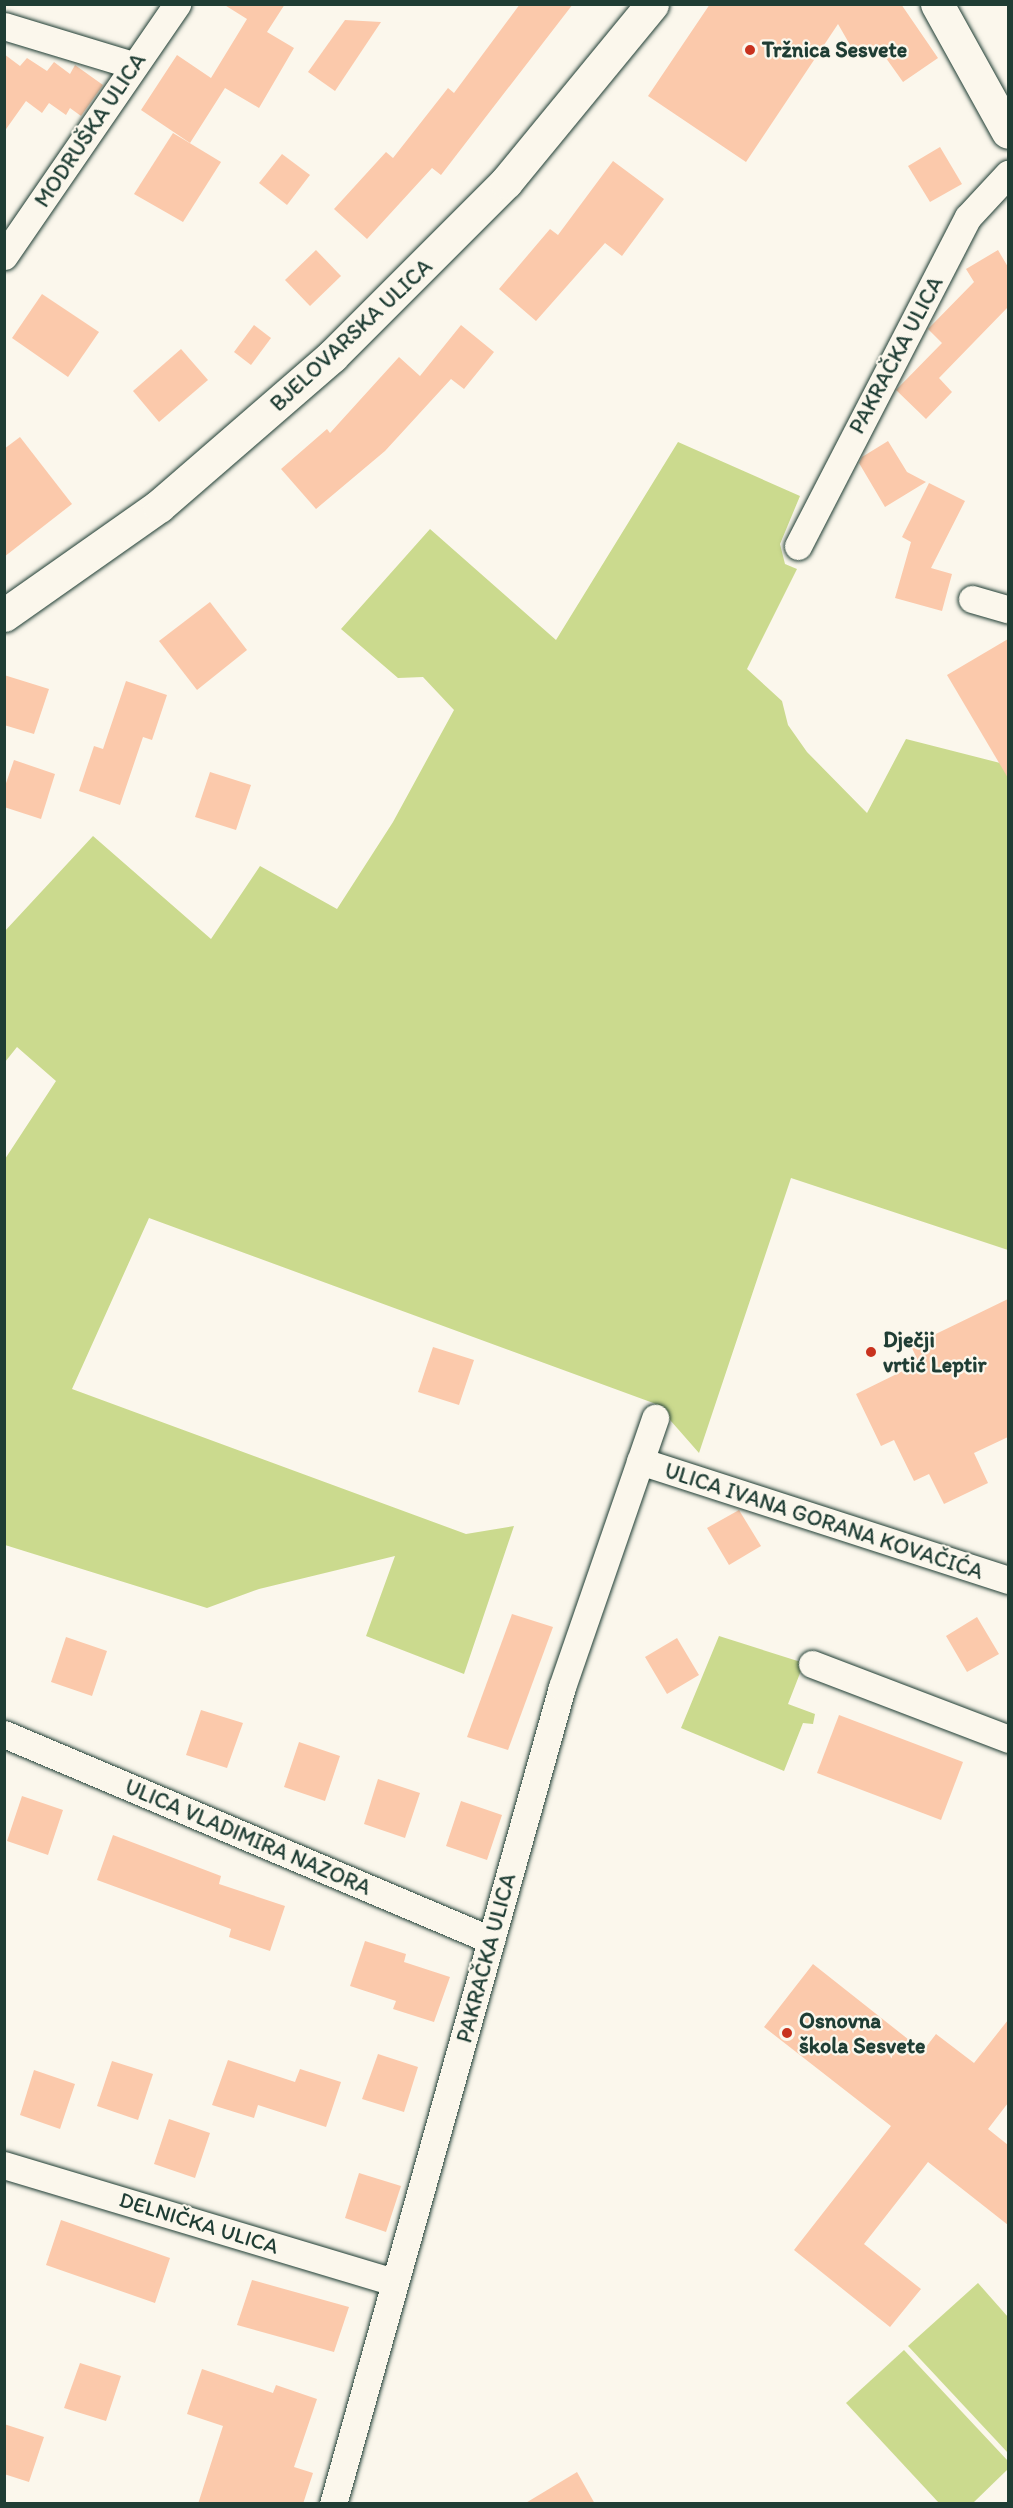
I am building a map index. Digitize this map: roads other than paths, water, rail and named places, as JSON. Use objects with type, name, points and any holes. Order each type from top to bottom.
[{"type":"main road","name":"BJELOVARSKA ULICA","points":[[4,615],[159,506],[332,356],[512,175],[652,4]]},
{"type":"main road","points":[[937,4],[1008,132]]},
{"type":"street","name":"MODRUŠKA ULICA","points":[[4,256],[132,65],[177,4]]},
{"type":"street","points":[[4,26],[132,65]]},
{"type":"street","name":"PAKRAČKA ULICA","points":[[798,546],[968,217],[1008,174]]},
{"type":"street","points":[[972,599],[1008,609]]},
{"type":"street","name":"PAKRAČKA ULICA","points":[[333,2504],[562,1687],[655,1418]]},
{"type":"street","name":"ULICA IVANA GORANA KOVAČIĆA","points":[[640,1461],[1008,1580]]},
{"type":"street","points":[[812,1664],[1008,1739]]},
{"type":"street","name":"ULICA VLADIMIRA NAZORA","points":[[4,1734],[491,1941]]},
{"type":"street","name":"DELNIČKA ULICA","points":[[4,2165],[394,2282]]},
{"type":"place","name":"Tržnica Sesvete","points":[[750,50]]},
{"type":"place","name":"Dječji vrtić Leptir","points":[[871,1352]]},
{"type":"place","name":"Osnovna škola Sesvete","points":[[787,2033]]}]
